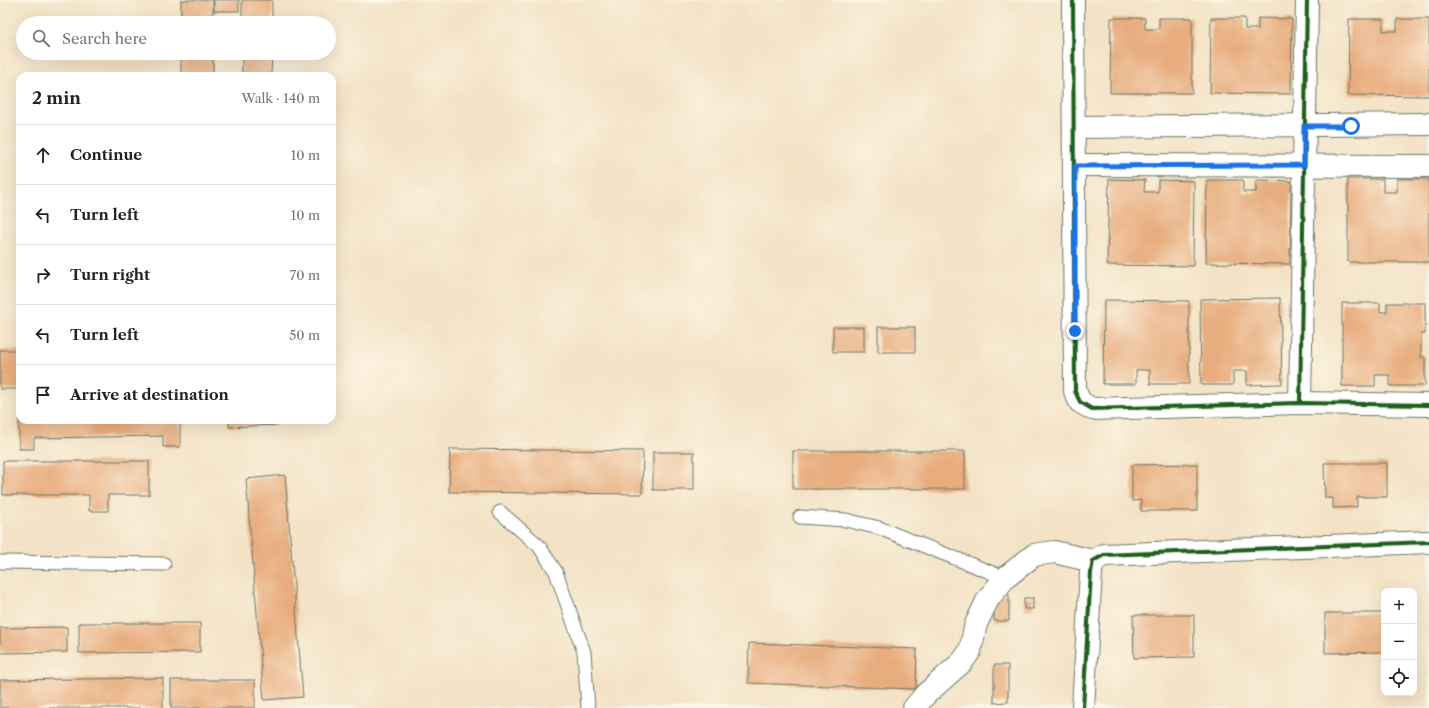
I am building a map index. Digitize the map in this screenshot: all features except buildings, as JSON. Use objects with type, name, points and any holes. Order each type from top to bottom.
[{"type":"street","points":[[1073,0],[1075,391],[1080,402],[1092,410],[1300,403],[1429,405]]},
{"type":"street","points":[[1300,403],[1307,0]]},
{"type":"street","points":[[1074,127],[1429,124]]},
{"type":"street","points":[[1075,166],[1429,166]]},
{"type":"street","points":[[914,708],[926,694],[962,662],[970,651],[976,624],[988,599],[1005,578],[1034,555],[1054,552],[1093,561],[1104,554],[1429,542]]},
{"type":"street","points":[[1083,708],[1091,572],[1093,561]]},
{"type":"lane","points":[[500,512],[539,546],[556,572],[584,652],[588,708]]},
{"type":"lane","points":[[800,518],[846,520],[879,528],[1005,578]]},
{"type":"lane","points":[[0,562],[164,564]]},
{"type":"cycle path","points":[[1073,0],[1075,391],[1080,402],[1092,409],[1300,403],[1429,405]]},
{"type":"cycle path","points":[[1300,403],[1307,0]]},
{"type":"cycle path","points":[[1083,708],[1091,572],[1093,561],[1104,555],[1429,542]]},
{"type":"route","points":[[1075,331],[1075,166],[1304,165],[1304,126],[1351,126]]}]
